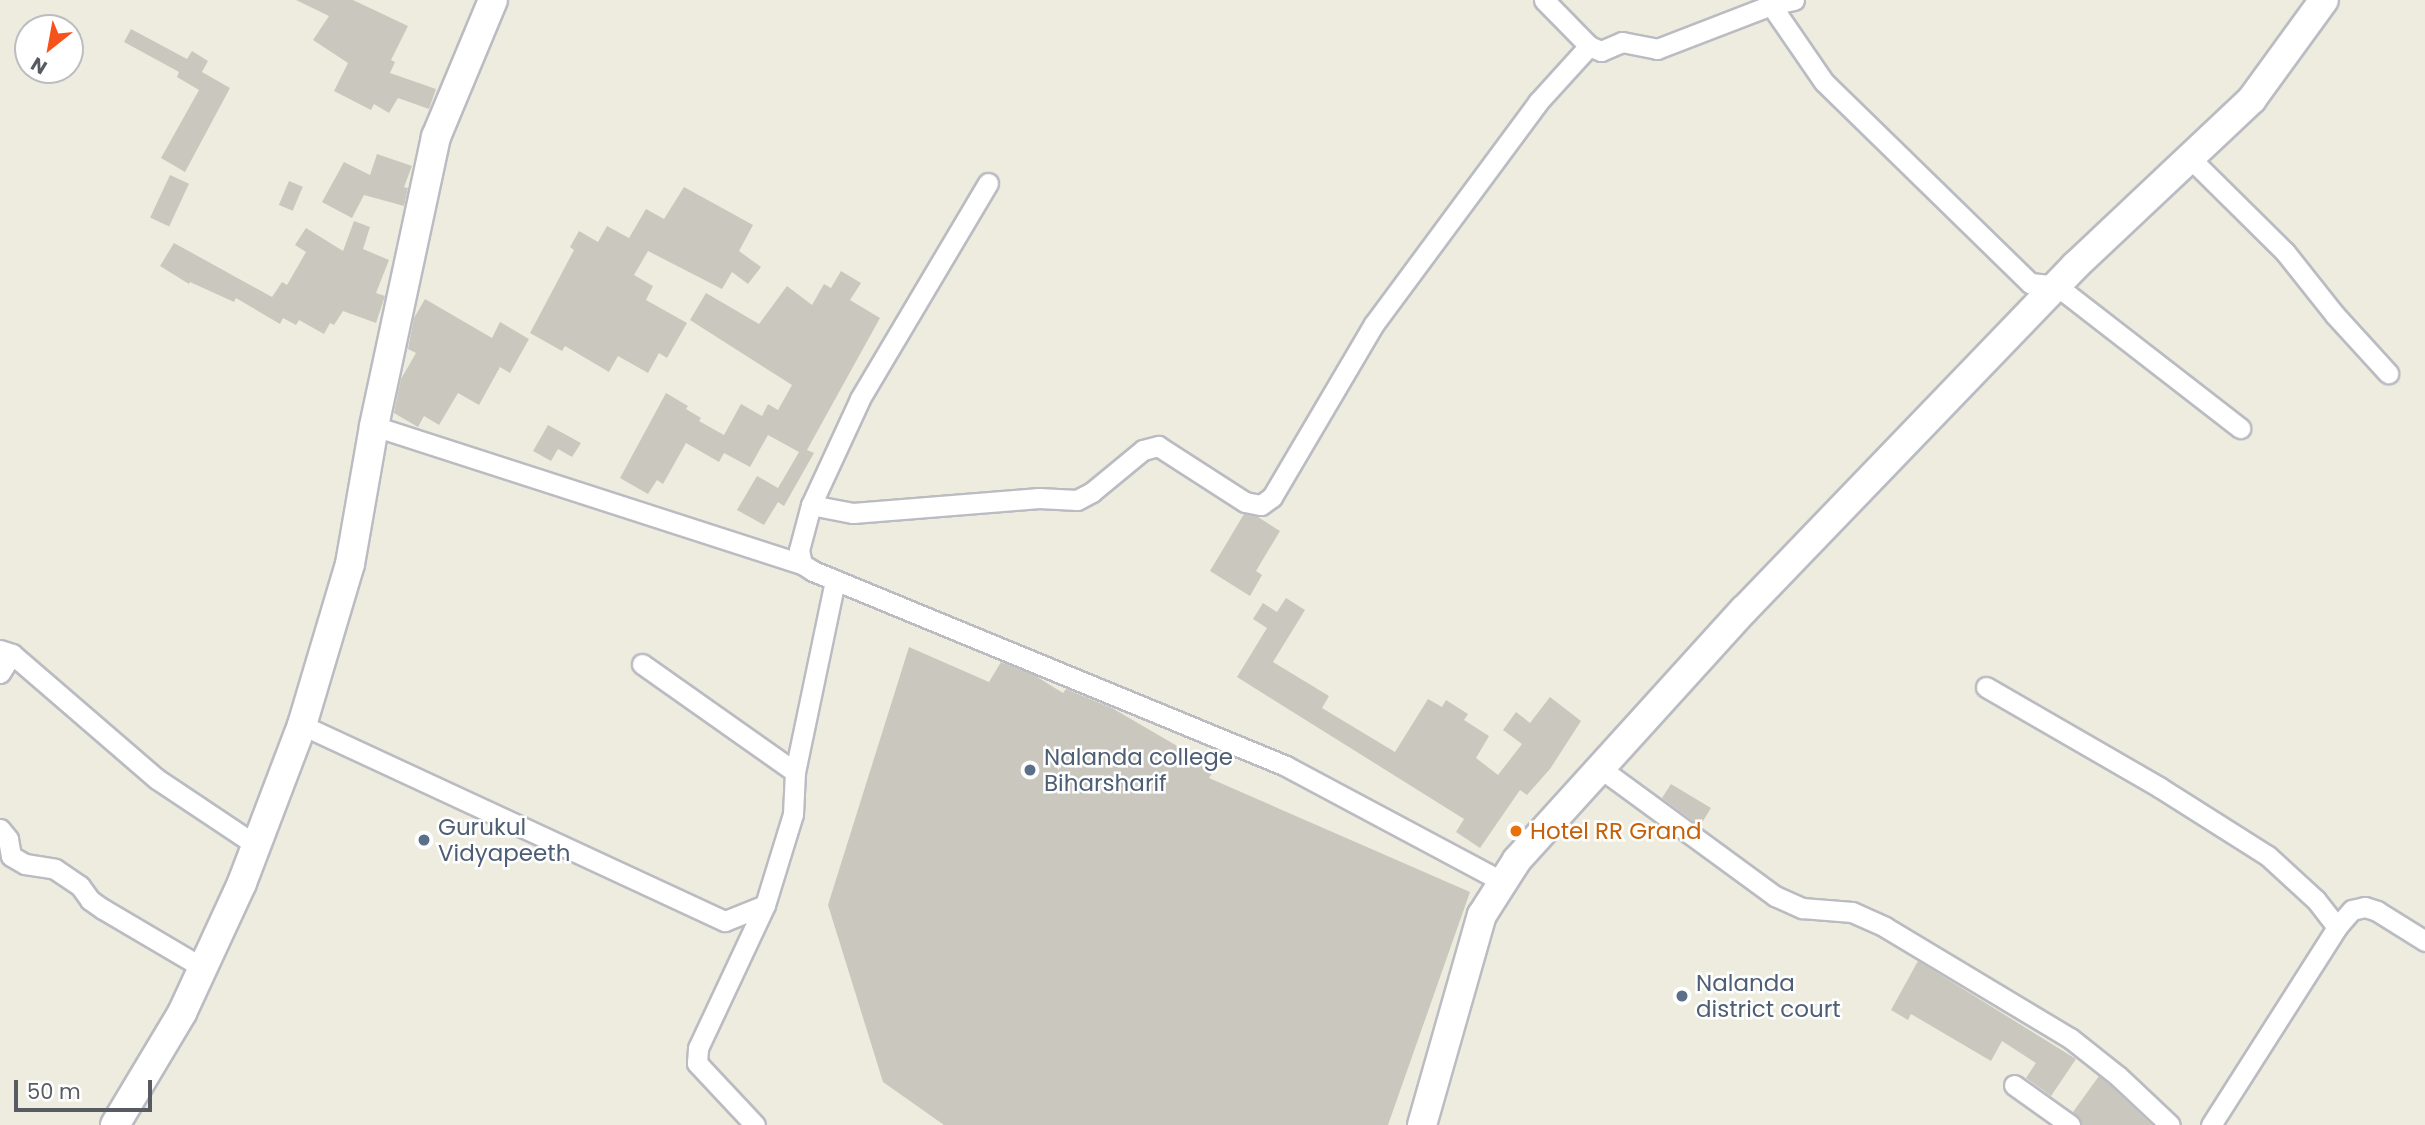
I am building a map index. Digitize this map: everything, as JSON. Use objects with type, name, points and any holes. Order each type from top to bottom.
[{"type":"main road","points":[[115,1125],[182,1013],[257,845],[302,725],[350,564],[374,426],[436,136],[493,0]]},
{"type":"main road","points":[[1422,1125],[1482,915],[1517,860],[1744,610],[2057,286],[2252,99],[2324,0]]},
{"type":"street","points":[[1544,0],[1590,46],[1601,51],[1622,42],[1657,49],[1771,5],[1794,0]]},
{"type":"street","points":[[1771,5],[1824,82],[2030,283],[2057,286],[2240,428]]},
{"type":"street","points":[[811,505],[853,513],[1039,498],[1077,500],[1092,492],[1143,450],[1158,446],[1245,502],[1261,505],[1272,497],[1374,324],[1538,102],[1590,46]]},
{"type":"street","points":[[2190,158],[2285,252],[2335,315],[2388,373]]},
{"type":"street","points":[[802,564],[799,550],[811,505],[860,399],[988,183]]},
{"type":"street","points":[[374,426],[802,564],[1286,766],[1503,882]]},
{"type":"street","points":[[755,1125],[697,1063],[698,1048],[765,905],[793,814],[796,772],[835,580]]},
{"type":"street","points":[[0,673],[6,652],[157,779],[257,845]]},
{"type":"street","points":[[642,664],[796,772]]},
{"type":"street","points":[[1986,687],[2148,781],[2268,856],[2316,900],[2337,927]]},
{"type":"street","points":[[302,725],[724,921],[765,905]]},
{"type":"street","points":[[1600,768],[1774,896],[1802,908],[1852,912],[1885,927],[2070,1038],[2118,1076],[2170,1125]]},
{"type":"street","points":[[0,829],[9,839],[11,856],[25,864],[55,869],[80,886],[90,900],[103,909],[203,968]]},
{"type":"street","points":[[2211,1125],[2337,927],[2352,910],[2365,907],[2377,911],[2425,941]]},
{"type":"street","points":[[2014,1085],[2070,1125]]},
{"type":"building","points":[[296,0],[353,0],[408,26],[391,60],[395,62],[390,73],[436,89],[429,109],[398,98],[389,113],[374,104],[371,110],[334,91],[348,63],[313,40],[329,16]]},
{"type":"building","points":[[131,29],[187,59],[192,51],[208,61],[202,72],[230,88],[185,172],[161,158],[199,90],[177,77],[179,72],[124,42]]},
{"type":"building","points":[[377,154],[412,166],[404,187],[408,188],[404,206],[364,195],[352,218],[322,202],[344,162],[370,175]]},
{"type":"building","points":[[170,175],[189,184],[169,226],[150,218]]},
{"type":"building","points":[[289,181],[303,187],[293,211],[279,205]]},
{"type":"building","points":[[684,187],[753,225],[739,251],[761,267],[748,284],[732,272],[722,289],[648,251],[634,275],[653,286],[646,300],[687,323],[667,358],[659,353],[648,373],[618,356],[609,372],[565,346],[562,351],[530,333],[574,250],[570,247],[579,231],[598,242],[607,226],[629,238],[646,209],[664,219]]},
{"type":"building","points":[[354,221],[370,227],[363,249],[389,260],[376,293],[385,296],[376,323],[343,311],[334,325],[330,323],[324,334],[299,320],[296,325],[283,318],[280,324],[236,298],[234,302],[190,282],[189,284],[160,266],[174,243],[272,297],[282,282],[287,285],[306,252],[295,245],[306,228],[343,251]]},
{"type":"building","points":[[841,271],[861,283],[850,300],[880,318],[807,450],[814,453],[784,506],[778,502],[764,525],[737,510],[757,476],[778,488],[799,452],[768,435],[750,467],[724,453],[719,462],[686,443],[663,484],[657,480],[648,494],[620,478],[666,393],[688,406],[686,409],[701,418],[699,421],[724,435],[741,404],[762,416],[768,404],[778,410],[792,385],[690,320],[706,293],[759,324],[787,286],[812,305],[824,284],[831,288]]},
{"type":"building","points":[[425,299],[492,338],[500,322],[529,339],[510,373],[500,367],[479,405],[458,393],[439,425],[424,416],[418,427],[394,413],[401,379],[416,353],[408,349],[414,318]]},
{"type":"building","points":[[548,425],[581,443],[572,457],[558,449],[551,461],[533,451]]},
{"type":"building","points":[[1244,514],[1258,517],[1280,531],[1256,571],[1262,575],[1250,596],[1210,571]]},
{"type":"building","points":[[1286,598],[1305,610],[1273,662],[1329,696],[1322,708],[1395,752],[1428,699],[1442,707],[1446,700],[1468,714],[1464,720],[1489,736],[1476,758],[1498,775],[1522,744],[1503,730],[1516,712],[1530,723],[1550,697],[1581,721],[1550,769],[1527,795],[1520,790],[1480,848],[1456,832],[1464,819],[1237,677],[1267,628],[1253,619],[1263,603],[1277,612]]},
{"type":"building","name":"Nalanda college Biharsharif","points":[[909,647],[989,682],[1001,662],[1034,675],[1063,693],[1066,689],[1112,708],[1215,768],[1209,778],[1470,892],[1388,1125],[944,1125],[883,1082],[828,905]]},
{"type":"building","points":[[1671,784],[1711,808],[1700,826],[1662,798]]},
{"type":"building","points":[[1918,961],[2076,1059],[2051,1096],[2026,1078],[2036,1063],[2002,1041],[1991,1061],[1911,1014],[1908,1020],[1891,1010]]},
{"type":"building","points":[[2099,1076],[2152,1125],[2082,1125],[2073,1112]]},
{"type":"place","name":"Nalanda college Biharsharif","points":[[1030,770]]},
{"type":"place","name":"Hotel RR Grand","points":[[1516,831]]},
{"type":"place","name":"Gurukul Vidyapeeth","points":[[424,840]]},
{"type":"place","name":"Nalanda district court","points":[[1682,996]]}]
